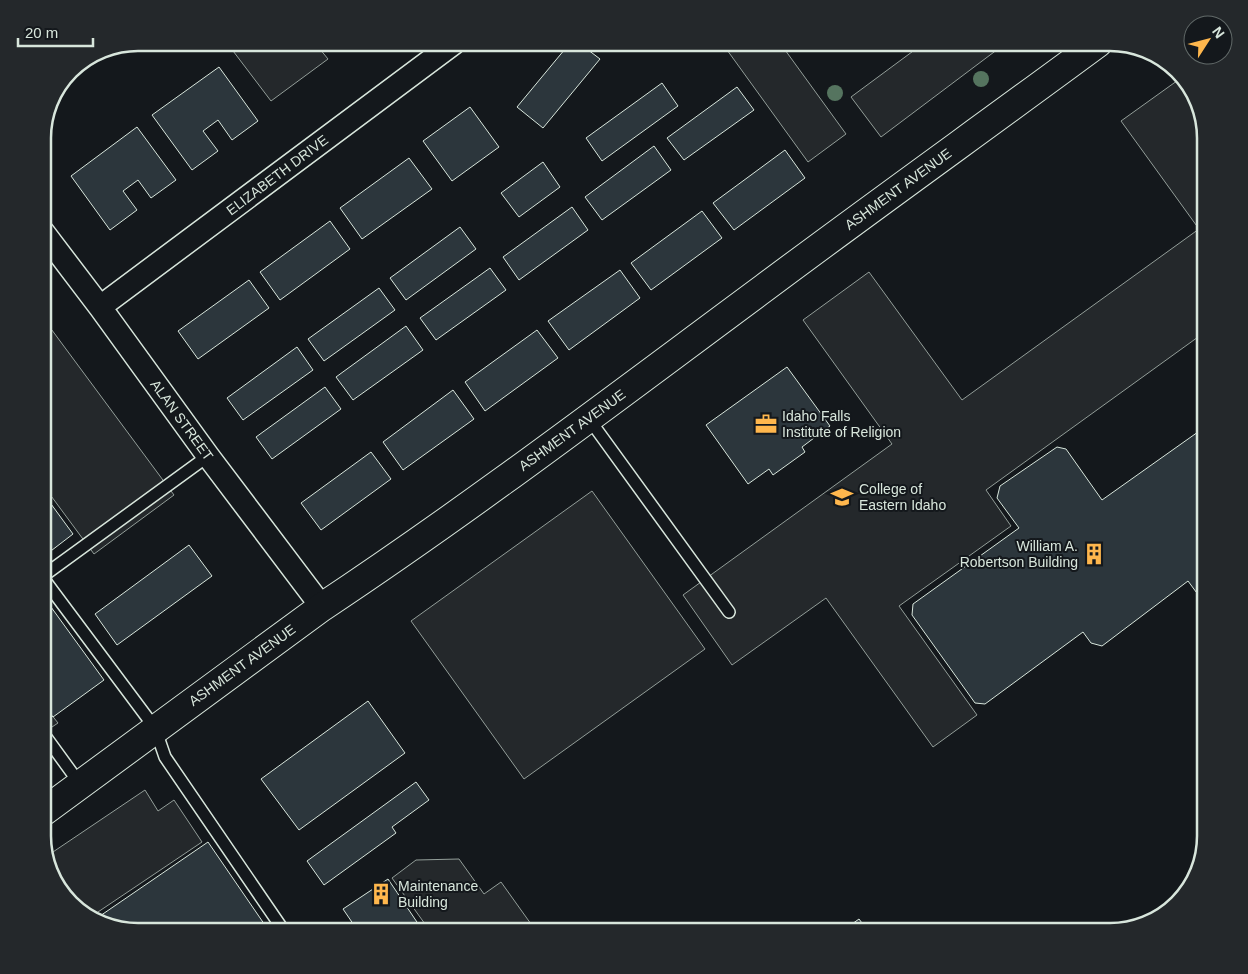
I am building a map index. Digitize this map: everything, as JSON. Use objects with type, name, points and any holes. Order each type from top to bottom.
[{"type":"street","name":"ELIZABETH DRIVE","points":[[100,307],[442,51]]},
{"type":"street","name":"ASHMENT AVENUE","points":[[51,806],[154,728],[322,606],[589,419],[1086,51]]},
{"type":"street","name":"ALAN STREET","points":[[51,243],[208,456],[322,606]]},
{"type":"lane","points":[[589,419],[729,612]]},
{"type":"lane","points":[[51,571],[208,456]]},
{"type":"lane","points":[[51,588],[154,728],[165,757],[278,923]]},
{"type":"lane","points":[[51,744],[80,784]]},
{"type":"shaded area","points":[[233,51],[322,51],[328,59],[271,101]]},
{"type":"shaded area","points":[[728,51],[786,51],[846,134],[808,162]]},
{"type":"shaded area","points":[[913,51],[995,51],[881,137],[851,97]]},
{"type":"shaded area","points":[[1176,82],[1182,90],[1192,110],[1197,138],[1197,226],[1121,121]]},
{"type":"shaded area","points":[[1197,230],[1197,338],[986,490],[1011,526],[899,606],[977,715],[933,747],[826,598],[732,665],[683,595],[892,444],[803,320],[869,272],[962,400]]},
{"type":"shaded area","points":[[51,329],[174,495],[94,554],[51,496]]},
{"type":"shaded area","points":[[592,491],[705,649],[524,779],[411,621]]},
{"type":"shaded area","points":[[51,714],[58,723],[51,728]]},
{"type":"shaded area","points":[[145,790],[158,811],[174,800],[202,842],[97,912],[85,905],[73,893],[63,879],[53,852]]},
{"type":"shaded area","points":[[459,859],[484,894],[501,882],[530,923],[424,923],[392,878],[416,860]]},
{"type":"building","points":[[563,51],[590,51],[600,59],[543,128],[517,107]]},
{"type":"building","points":[[219,67],[258,121],[232,140],[218,120],[203,131],[218,151],[192,170],[152,115]]},
{"type":"building","points":[[662,83],[678,106],[602,161],[586,138]]},
{"type":"building","points":[[737,87],[754,110],[684,160],[667,138]]},
{"type":"building","points":[[470,107],[499,147],[452,181],[423,141]]},
{"type":"building","points":[[137,127],[176,180],[151,198],[138,180],[123,191],[137,210],[110,230],[71,176]]},
{"type":"building","points":[[654,146],[671,170],[602,220],[585,197]]},
{"type":"building","points":[[785,150],[805,178],[734,230],[713,203]]},
{"type":"building","points":[[409,158],[432,189],[362,239],[340,208]]},
{"type":"building","points":[[543,162],[560,187],[519,217],[501,193]]},
{"type":"building","points":[[572,207],[588,230],[519,280],[503,257]]},
{"type":"building","points":[[702,211],[722,238],[651,290],[631,263]]},
{"type":"building","points":[[330,221],[350,249],[280,300],[260,272]]},
{"type":"building","points":[[460,227],[476,249],[406,300],[390,278]]},
{"type":"building","points":[[490,268],[506,290],[436,340],[420,318]]},
{"type":"building","points":[[620,270],[640,298],[569,350],[548,321]]},
{"type":"building","points":[[249,280],[269,308],[198,359],[178,331]]},
{"type":"building","points":[[379,288],[395,310],[324,361],[308,339]]},
{"type":"building","points":[[406,326],[423,350],[353,400],[336,377]]},
{"type":"building","points":[[537,330],[558,358],[485,411],[465,382]]},
{"type":"building","points":[[297,347],[313,370],[243,420],[227,398]]},
{"type":"building","points":[[787,367],[830,426],[802,447],[805,452],[773,475],[769,469],[748,484],[706,425]]},
{"type":"building","points":[[325,387],[341,409],[272,459],[256,437]]},
{"type":"building","points":[[453,390],[474,419],[403,470],[383,442]]},
{"type":"building","name":"William A. Robertson Building","points":[[1197,433],[1197,593],[1188,581],[1102,646],[1091,643],[1083,632],[985,704],[975,703],[912,615],[913,604],[1019,528],[997,498],[1000,486],[1057,447],[1066,449],[1102,500]]},
{"type":"building","points":[[371,452],[391,479],[321,530],[301,503]]},
{"type":"building","points":[[51,504],[73,534],[51,551]]},
{"type":"building","points":[[189,545],[212,576],[117,645],[95,614]]},
{"type":"building","points":[[51,607],[104,680],[53,717],[51,714]]},
{"type":"building","points":[[368,701],[405,753],[299,830],[261,779]]},
{"type":"building","points":[[416,782],[429,800],[392,827],[396,833],[324,885],[307,861]]},
{"type":"building","points":[[208,842],[264,923],[138,923],[102,915]]},
{"type":"building","name":"Maintenance Building","points":[[388,879],[418,923],[353,923],[343,909]]},
{"type":"building","points":[[859,919],[862,923],[853,923]]},
{"type":"place","name":"Idaho Falls Institute of Religion","points":[[766,424]]},
{"type":"place","name":"College of Eastern Idaho","points":[[842,497]]},
{"type":"place","name":"William A. Robertson Building","points":[[1094,554]]},
{"type":"place","name":"Maintenance Building","points":[[381,894]]}]
